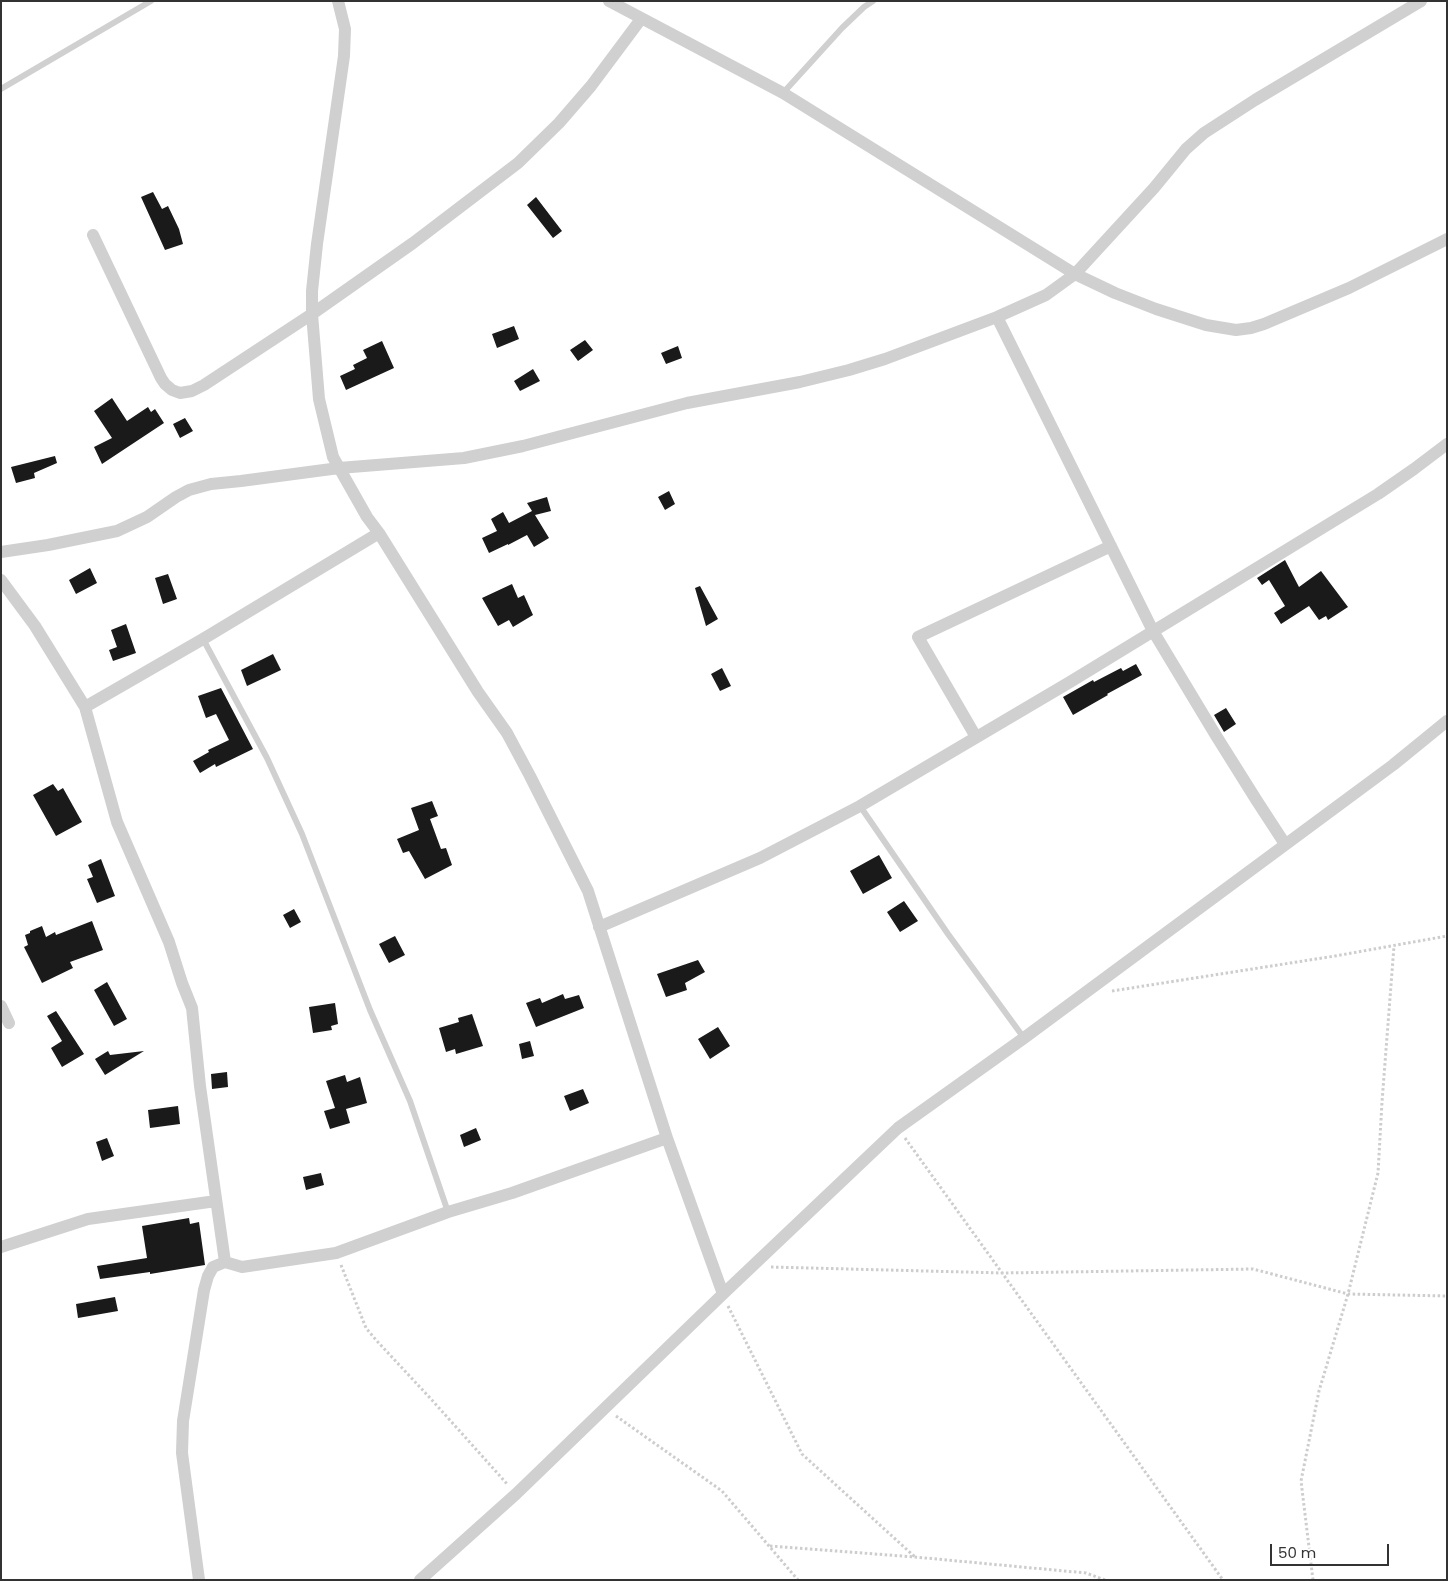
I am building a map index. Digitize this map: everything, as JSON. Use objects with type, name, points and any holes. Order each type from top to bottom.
[{"type":"street","points":[[338,1],[345,29],[344,56],[312,291],[319,399],[333,457],[367,517],[478,692],[507,733],[588,892],[667,1138],[722,1294]]},
{"type":"street","points":[[609,1],[783,93],[1075,274],[1115,293],[1206,325],[1228,329],[1243,329],[1264,324],[1349,288],[1447,239]]},
{"type":"street","points":[[1,552],[117,531],[147,517],[189,490],[211,484],[339,468],[464,458],[523,446],[687,403],[800,382],[885,359],[997,317],[1046,295],[1075,274],[1186,149],[1204,133],[1255,100],[1421,1]]},
{"type":"street","points":[[92,234],[165,384],[172,390],[180,393],[198,389],[312,314],[421,237],[535,148],[591,86],[641,19]]},
{"type":"street","points":[[997,317],[1153,631],[1215,734],[1285,844]]},
{"type":"street","points":[[599,927],[760,858],[860,806],[1070,682],[1378,494],[1447,444]]},
{"type":"street","points":[[85,706],[379,534]]},
{"type":"street","points":[[976,737],[918,637],[1111,546]]},
{"type":"street","points":[[1,580],[34,626],[85,706],[117,822],[169,942],[192,1008],[200,1086],[225,1262]]},
{"type":"street","points":[[420,1580],[516,1494],[722,1294],[898,1128],[1024,1038],[1393,765],[1447,721]]},
{"type":"street","points":[[1,1006],[9,1023]]},
{"type":"street","points":[[199,1580],[182,1453],[183,1421],[208,1276],[213,1267],[225,1262],[242,1267],[336,1253],[448,1212],[512,1193],[667,1138]]},
{"type":"street","points":[[1,1247],[88,1219],[216,1200]]},
{"type":"lane","points":[[1,89],[151,1]]},
{"type":"lane","points":[[783,93],[842,28],[873,1]]},
{"type":"lane","points":[[202,639],[267,758],[302,834],[370,1010],[410,1101],[448,1212]]},
{"type":"lane","points":[[860,806],[948,934],[1024,1038]]},
{"type":"path","points":[[1110,991],[1335,956],[1447,936]]},
{"type":"path","points":[[1313,1580],[1301,1481],[1318,1391],[1348,1294],[1378,1173],[1394,946]]},
{"type":"path","points":[[898,1128],[1223,1580]]},
{"type":"path","points":[[336,1253],[366,1328],[516,1494]]},
{"type":"path","points":[[752,1266],[1003,1273],[1253,1268],[1348,1294],[1447,1296]]},
{"type":"path","points":[[722,1294],[802,1454],[916,1557]]},
{"type":"path","points":[[604,1408],[722,1491],[798,1580]]},
{"type":"path","points":[[770,1546],[1086,1573],[1106,1580]]},
{"type":"building","points":[[153,192],[162,209],[168,206],[179,229],[183,244],[165,250],[141,197]]},
{"type":"building","points":[[536,197],[562,231],[553,238],[527,205]]},
{"type":"building","points":[[514,326],[519,339],[497,348],[492,334]]},
{"type":"building","points":[[585,340],[593,350],[578,361],[570,350]]},
{"type":"building","points":[[382,341],[394,368],[346,390],[340,376],[355,369],[353,365],[367,358],[363,350]]},
{"type":"building","points":[[678,346],[682,358],[666,364],[661,353]]},
{"type":"building","points":[[533,369],[540,381],[520,391],[514,381]]},
{"type":"building","points":[[112,398],[127,421],[148,407],[151,412],[155,409],[164,423],[102,464],[94,447],[112,438],[94,411]]},
{"type":"building","points":[[185,418],[193,431],[180,438],[173,424]]},
{"type":"building","points":[[55,456],[57,463],[34,473],[35,478],[16,483],[11,467]]},
{"type":"building","points":[[669,491],[675,504],[665,510],[658,497]]},
{"type":"building","points":[[547,497],[551,511],[535,515],[549,538],[534,547],[527,535],[489,553],[482,538],[497,531],[491,519],[503,512],[509,523],[532,511],[527,503]]},
{"type":"building","points":[[1285,560],[1299,587],[1321,571],[1348,607],[1328,620],[1326,616],[1319,620],[1309,606],[1281,624],[1274,613],[1285,606],[1269,580],[1262,585],[1257,578]]},
{"type":"building","points":[[90,568],[97,583],[76,594],[69,580]]},
{"type":"building","points":[[168,574],[177,599],[163,604],[155,578]]},
{"type":"building","points":[[512,584],[518,598],[524,595],[533,615],[513,627],[509,620],[498,626],[482,598]]},
{"type":"building","points":[[700,586],[718,619],[706,626],[695,588]]},
{"type":"building","points":[[126,624],[136,653],[113,661],[109,650],[117,647],[111,630]]},
{"type":"building","points":[[273,654],[281,670],[247,686],[241,670]]},
{"type":"building","points":[[1136,664],[1142,675],[1073,715],[1063,697],[1093,680],[1094,682],[1121,668],[1123,671]]},
{"type":"building","points":[[722,668],[731,686],[720,691],[711,674]]},
{"type":"building","points":[[221,688],[253,749],[216,767],[215,764],[200,773],[193,761],[209,752],[208,750],[229,740],[216,714],[206,718],[198,696]]},
{"type":"building","points":[[1226,708],[1236,724],[1224,732],[1214,715]]},
{"type":"building","points":[[53,784],[58,791],[63,788],[82,822],[56,836],[33,795]]},
{"type":"building","points":[[432,801],[438,816],[430,819],[441,849],[446,848],[452,865],[425,879],[409,851],[403,853],[397,839],[419,830],[411,808]]},
{"type":"building","points":[[879,855],[892,878],[863,894],[850,871]]},
{"type":"building","points":[[101,859],[115,896],[97,903],[87,879],[93,877],[88,865]]},
{"type":"building","points":[[904,901],[918,921],[900,932],[887,912]]},
{"type":"building","points":[[294,909],[301,922],[290,928],[283,915]]},
{"type":"building","points":[[92,921],[103,950],[70,962],[73,968],[42,983],[24,947],[28,945],[25,935],[42,926],[46,937],[55,932],[56,935]]},
{"type":"building","points":[[395,936],[405,955],[389,963],[379,944]]},
{"type":"building","points":[[698,960],[705,972],[685,983],[687,990],[666,997],[657,974]]},
{"type":"building","points":[[107,982],[127,1019],[114,1026],[94,990]]},
{"type":"building","points":[[563,994],[565,999],[579,995],[584,1008],[536,1027],[526,1003],[540,998],[542,1003]]},
{"type":"building","points":[[335,1003],[338,1024],[331,1026],[332,1030],[313,1033],[309,1007]]},
{"type":"building","points":[[56,1011],[84,1054],[62,1067],[51,1048],[62,1041],[47,1016]]},
{"type":"building","points":[[472,1014],[483,1046],[456,1054],[455,1049],[446,1052],[439,1028],[459,1022],[458,1018]]},
{"type":"building","points":[[718,1027],[730,1046],[710,1059],[698,1039]]},
{"type":"building","points":[[530,1041],[534,1056],[522,1059],[519,1044]]},
{"type":"building","points":[[108,1051],[110,1055],[144,1051],[105,1075],[95,1059]]},
{"type":"building","points":[[227,1072],[228,1087],[212,1089],[211,1074]]},
{"type":"building","points":[[345,1075],[347,1082],[360,1077],[367,1103],[346,1109],[350,1123],[330,1129],[324,1111],[335,1108],[326,1081]]},
{"type":"building","points":[[583,1089],[589,1103],[570,1111],[564,1096]]},
{"type":"building","points":[[178,1106],[180,1124],[150,1128],[148,1110]]},
{"type":"building","points":[[476,1128],[481,1140],[464,1147],[460,1135]]},
{"type":"building","points":[[107,1138],[114,1156],[102,1161],[96,1142]]},
{"type":"building","points":[[321,1173],[324,1185],[306,1190],[303,1177]]},
{"type":"building","points":[[189,1218],[190,1224],[199,1222],[205,1265],[150,1274],[150,1272],[100,1279],[97,1266],[147,1258],[142,1226]]},
{"type":"building","points":[[115,1297],[118,1311],[78,1318],[76,1304]]}]
